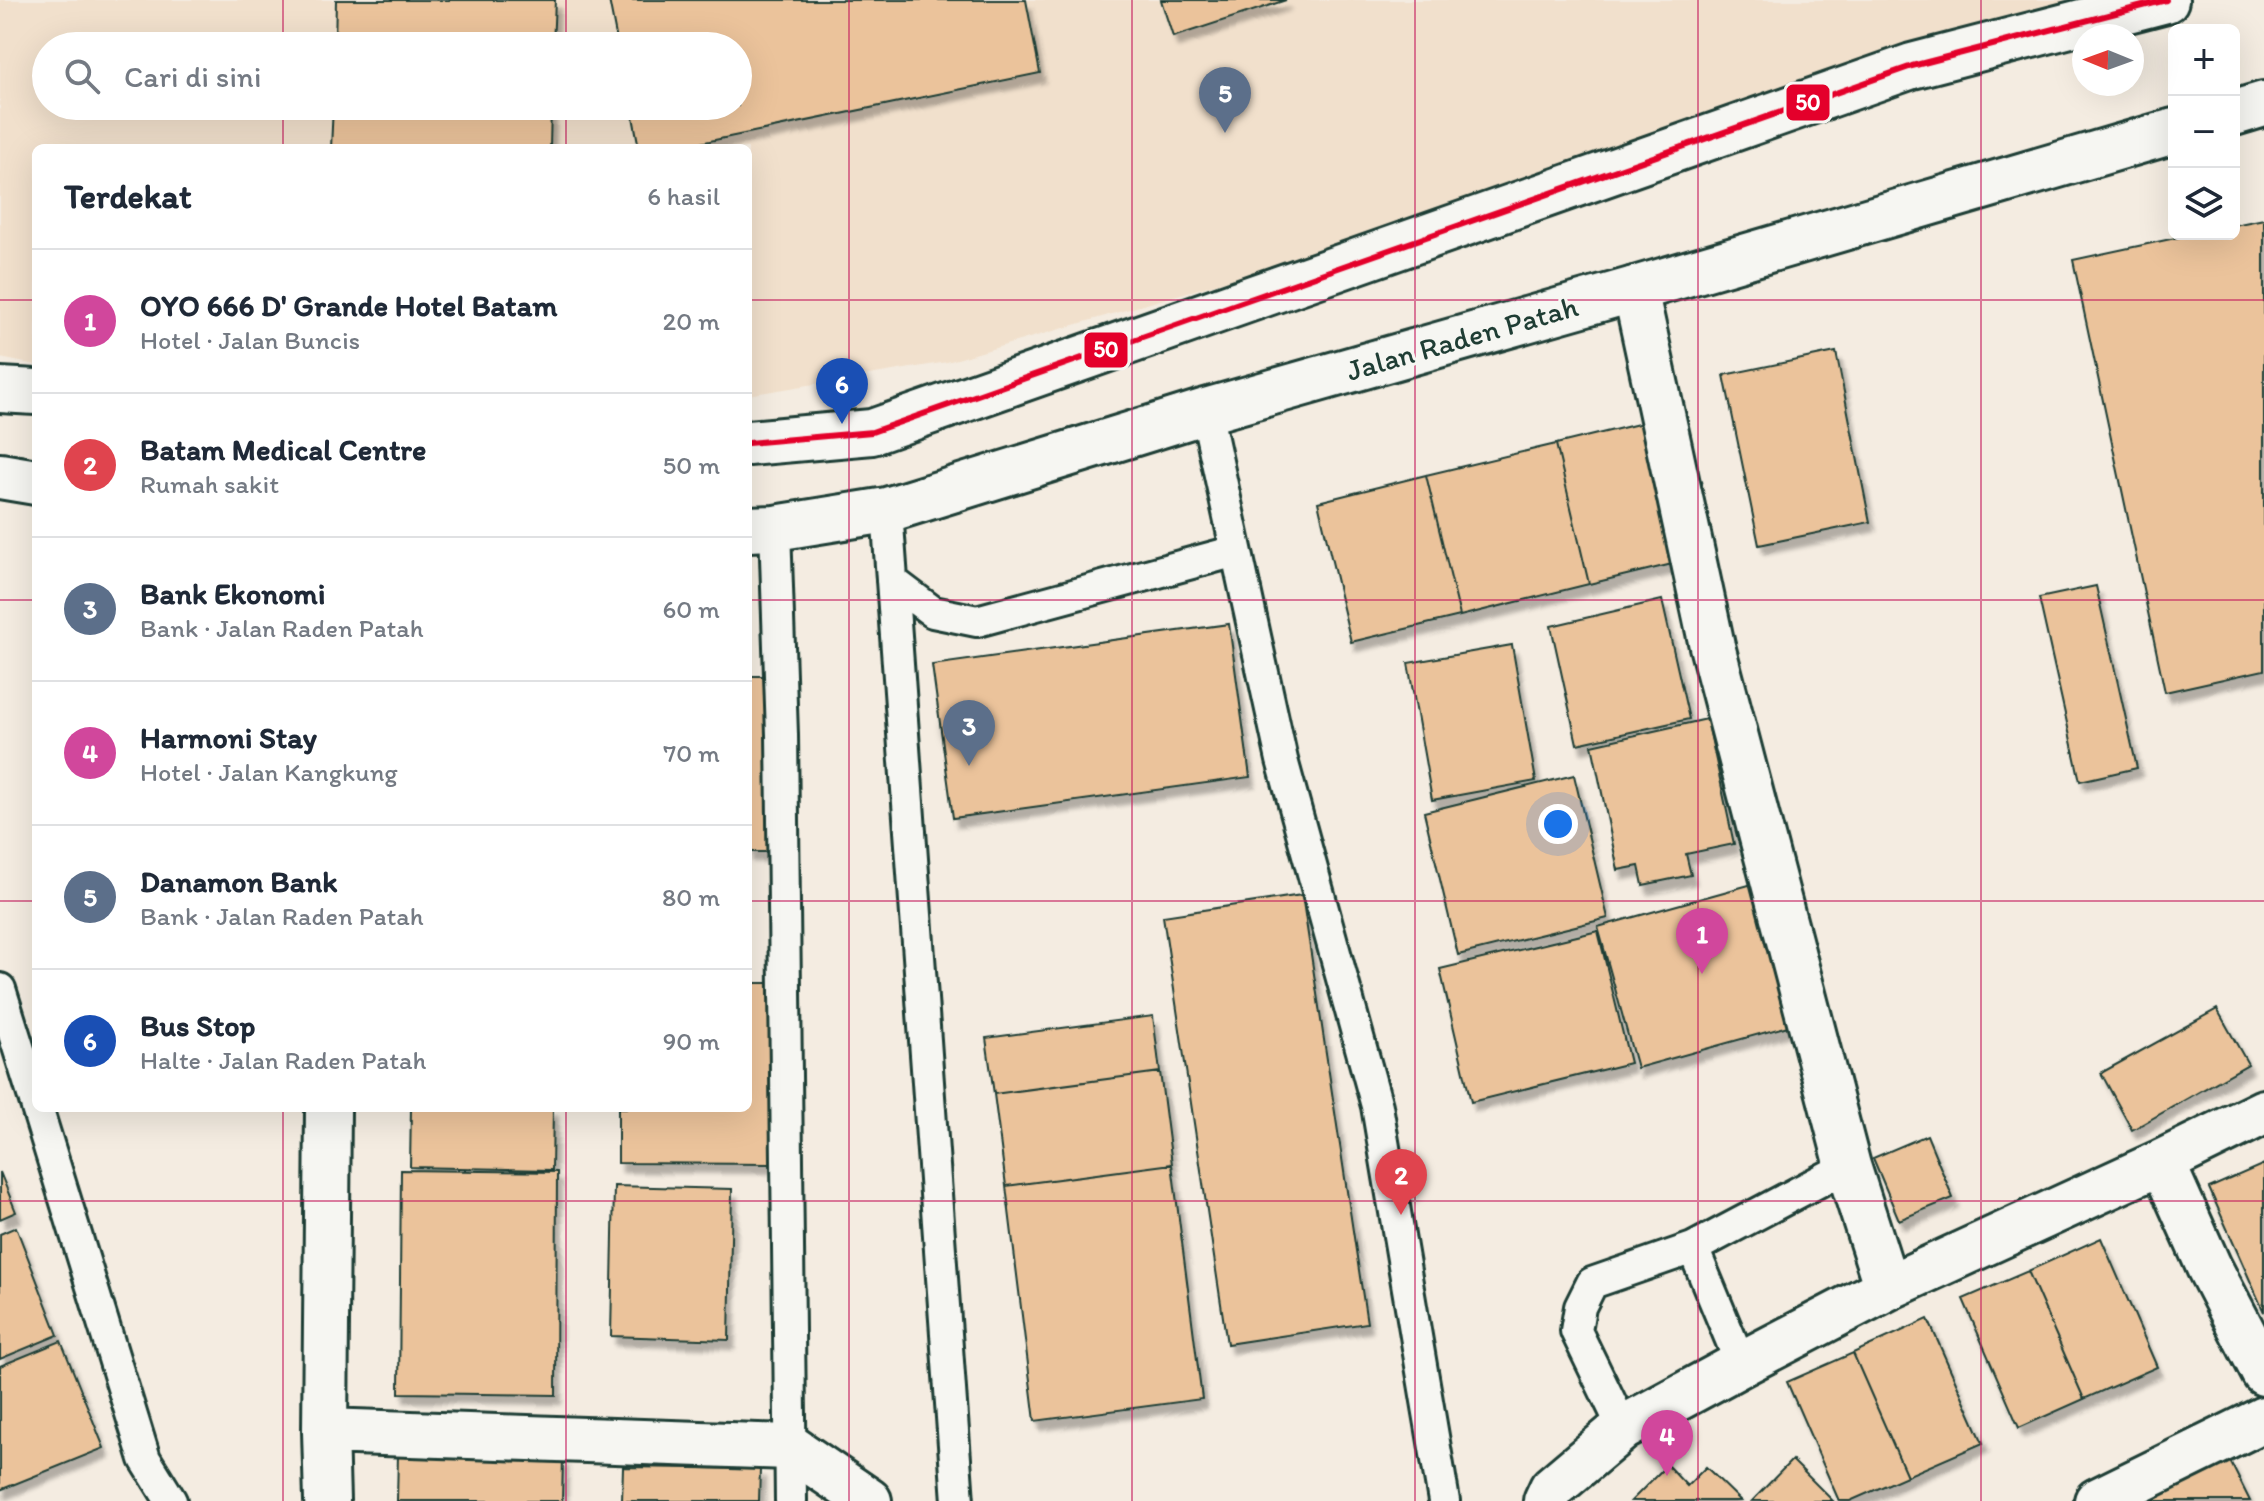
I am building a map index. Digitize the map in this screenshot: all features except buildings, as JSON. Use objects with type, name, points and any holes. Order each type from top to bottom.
[{"type":"street","points":[[752,443],[872,432],[1912,66],[2166,0]]},
{"type":"street","points":[[2240,111],[2264,104]]},
{"type":"street","name":"Jalan Raden Patah","points":[[762,528],[887,510],[1206,411],[2168,133]]},
{"type":"street","points":[[1635,289],[1712,646],[1848,1166],[1887,1288]]},
{"type":"street","points":[[0,390],[32,392]]},
{"type":"street","points":[[0,476],[32,481]]},
{"type":"street","points":[[327,1501],[328,1112]]},
{"type":"street","points":[[1508,1501],[1549,1494],[1623,1428],[1887,1288],[2264,1112]]},
{"type":"street","points":[[2162,1162],[2209,1267],[2264,1373]]},
{"type":"street","points":[[2097,1501],[2264,1419]]},
{"type":"street","points":[[325,1431],[790,1447],[869,1501]]},
{"type":"lane","points":[[1206,411],[1282,760],[1377,1106],[1444,1501]]},
{"type":"lane","points":[[887,510],[958,1501]]},
{"type":"lane","points":[[762,528],[782,735],[791,1501]]},
{"type":"lane","points":[[892,581],[933,612],[977,621],[1236,551]]},
{"type":"lane","points":[[0,989],[32,1090]]},
{"type":"lane","points":[[39,1112],[145,1459],[171,1501]]},
{"type":"lane","points":[[1623,1428],[1576,1331],[1580,1307],[1592,1283],[1693,1248],[1848,1166]]},
{"type":"lane","points":[[1693,1248],[1741,1364]]},
{"type":"shaded area","points":[[0,0],[2193,0],[2110,24],[2072,24],[2072,35],[947,362],[752,394],[752,144],[32,144],[32,364],[0,358]]},
{"type":"transit line","name":"50","points":[[752,443],[872,432],[1912,66],[2166,0]]},
{"type":"place","name":"Danamon Bank","points":[[1225,133]]},
{"type":"place","name":"Bus Stop","points":[[842,424]]},
{"type":"place","name":"Bank Ekonomi","points":[[969,766]]},
{"type":"place","name":"OYO 666 D' Grande Hotel Batam","points":[[1702,974]]},
{"type":"place","name":"Batam Medical Centre","points":[[1401,1215]]},
{"type":"place","name":"Harmoni Stay","points":[[1667,1476]]}]
